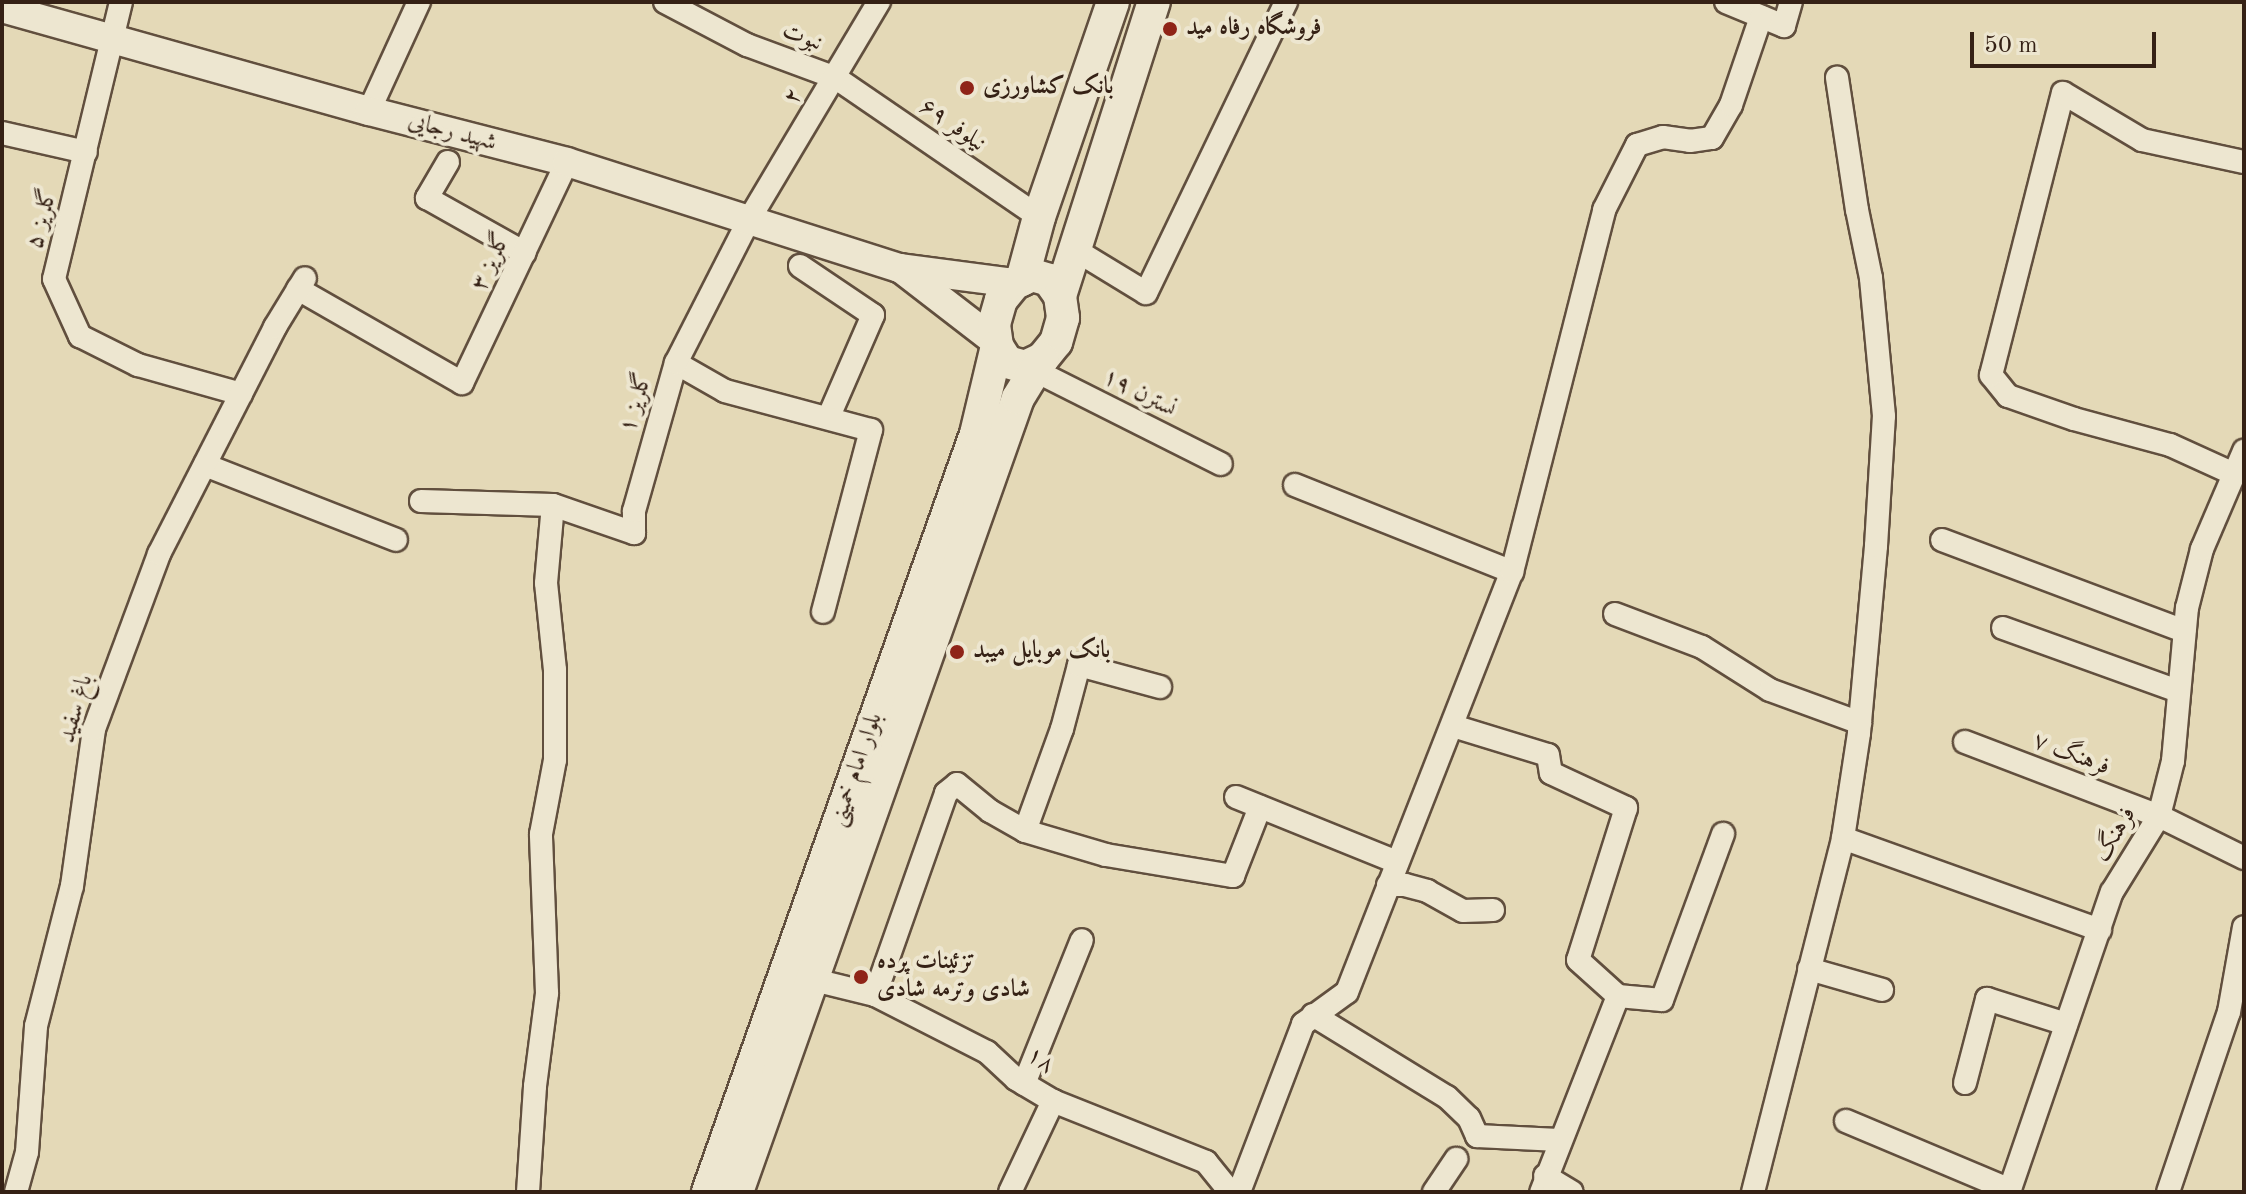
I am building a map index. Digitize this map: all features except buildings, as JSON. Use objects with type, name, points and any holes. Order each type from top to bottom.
[{"type":"main road","points":[[1113,2],[1018,281],[1001,300],[994,324],[996,344],[1007,362],[1025,367],[1038,364],[1056,342],[1063,318],[1060,296],[1154,2]]},
{"type":"main road","points":[[1018,281],[1032,275],[1049,280],[1060,296]]},
{"type":"main road","name":"بلوار امام خمینی","points":[[708,1192],[976,434],[996,344]]},
{"type":"main road","name":"بلوار امام خمینی","points":[[737,1192],[1018,398],[1038,364]]},
{"type":"street","name":"گلریز ۵","points":[[121,2],[54,279],[80,336],[138,365],[241,394]]},
{"type":"street","points":[[369,111],[419,2]]},
{"type":"street","name":"نبوت","points":[[665,2],[747,45],[836,78]]},
{"type":"street","name":"۲","points":[[750,218],[879,2]]},
{"type":"street","points":[[1074,249],[1146,293],[1286,2]]},
{"type":"street","points":[[1726,2],[1784,26],[1791,2]]},
{"type":"street","name":"شهید رجایی","points":[[2,8],[369,111],[567,162],[899,268]]},
{"type":"street","points":[[1239,1192],[1303,1024],[1347,992],[1512,572],[1604,210],[1637,145],[1663,137],[1690,141],[1712,138],[1731,105],[1761,17]]},
{"type":"street","name":"نیلوفر ۶۹","points":[[836,78],[1039,217]]},
{"type":"street","points":[[1753,1192],[1843,838],[1860,723],[1884,416],[1871,278],[1857,210],[1837,78]]},
{"type":"street","points":[[2234,474],[2170,445],[2008,396],[1991,375],[2063,93],[2142,140],[2244,162]]},
{"type":"street","points":[[2,133],[86,152]]},
{"type":"street","points":[[448,162],[427,198],[525,253]]},
{"type":"street","name":"گلریز ۳","points":[[302,283],[462,383],[567,162]]},
{"type":"street","name":"گلریز ۱","points":[[553,505],[634,533],[634,511],[676,363],[750,218]]},
{"type":"street","points":[[800,266],[873,315],[829,416]]},
{"type":"street","points":[[899,268],[1018,281]]},
{"type":"street","points":[[899,268],[996,344]]},
{"type":"street","name":"باغ سفید","points":[[12,1184],[27,1152],[36,1026],[72,886],[94,729],[159,554],[302,283]]},
{"type":"street","points":[[676,363],[725,391],[829,416],[871,430],[823,612]]},
{"type":"street","name":"نسترن ۱۹","points":[[1038,364],[1221,464]]},
{"type":"street","name":"فرهنگ","points":[[2010,1191],[2112,892],[2159,816],[2173,761],[2184,631],[2202,549],[2244,451]]},
{"type":"street","points":[[205,465],[396,540]]},
{"type":"street","points":[[1295,485],[1512,572]]},
{"type":"street","points":[[421,501],[553,505],[546,583],[555,670],[555,760],[541,834],[547,993],[535,1086],[528,1192]]},
{"type":"street","points":[[1942,540],[2184,631]]},
{"type":"street","points":[[1615,614],[1702,647],[1770,690],[1860,723]]},
{"type":"street","points":[[2003,628],[2178,691]]},
{"type":"street","points":[[1025,831],[1062,729],[1079,665],[1160,687]]},
{"type":"street","points":[[1453,726],[1548,755],[1551,773],[1626,808],[1578,960],[1618,996],[1662,1000],[1723,834]]},
{"type":"street","name":"فرهنگ ۷","points":[[1965,742],[2159,816],[2244,858]]},
{"type":"street","points":[[875,995],[946,793],[957,784],[990,811],[1025,831],[1106,855],[1233,876],[1260,807]]},
{"type":"street","points":[[1236,797],[1397,862]]},
{"type":"street","points":[[1843,838],[2100,930]]},
{"type":"street","points":[[1388,885],[1405,885],[1427,891],[1463,911],[1493,910]]},
{"type":"street","points":[[2168,1192],[2229,1012],[2244,927]]},
{"type":"street","points":[[1024,1084],[1082,940]]},
{"type":"street","points":[[1809,969],[1882,990]]},
{"type":"street","name":"۱۸","points":[[814,980],[875,995],[987,1052],[1024,1084],[1053,1101],[1206,1162],[1230,1192]]},
{"type":"street","points":[[1572,1192],[1543,1184],[1618,996]]},
{"type":"street","points":[[1965,1083],[1987,999],[2066,1024]]},
{"type":"street","points":[[1313,1015],[1447,1097],[1469,1118],[1477,1136],[1559,1140]]},
{"type":"street","points":[[1010,1192],[1053,1101]]},
{"type":"street","points":[[1846,1121],[2010,1191]]},
{"type":"street","points":[[1434,1192],[1456,1159]]},
{"type":"place","name":"فروشگاه رفاه مید","points":[[1170,29]]},
{"type":"place","name":"بانک کشاورزی","points":[[967,88]]},
{"type":"place","name":"بانک موبایل میبد","points":[[957,652]]},
{"type":"place","name":"تزئینات پرده شادی وترمه شادی","points":[[861,977]]}]
